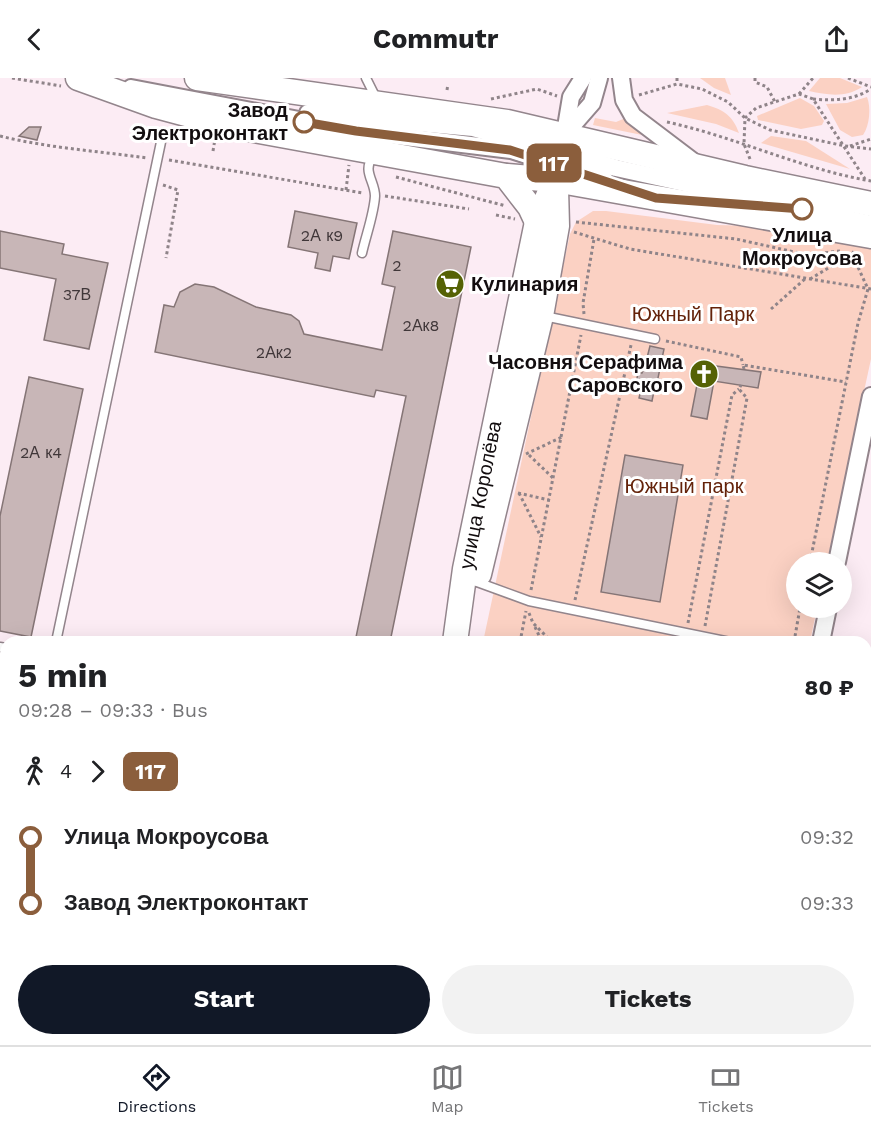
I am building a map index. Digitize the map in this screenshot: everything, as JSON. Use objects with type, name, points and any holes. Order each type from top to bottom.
[{"type":"main road","points":[[197,78],[380,106],[507,122],[560,158],[656,198],[871,236]]},
{"type":"main road","points":[[82,79],[156,106],[226,125],[506,176],[560,158],[700,167],[746,178],[869,195]]},
{"type":"main road","name":"улица Королёва","points":[[456,636],[467,557],[537,222],[560,158]]},
{"type":"main road","name":"улица Королёва","points":[[464,636],[541,316],[556,226],[560,158]]},
{"type":"main road","points":[[506,176],[530,207],[537,222]]},
{"type":"street","points":[[560,158],[571,97],[583,78]]},
{"type":"street","points":[[560,158],[592,103],[599,78]]},
{"type":"street","points":[[621,78],[624,100],[633,116],[700,167]]},
{"type":"street","points":[[82,79],[230,106],[472,128],[512,137],[560,158],[871,224]]},
{"type":"street","points":[[656,198],[803,209]]},
{"type":"street","points":[[839,552],[871,396]]},
{"type":"street","points":[[822,636],[826,618]]},
{"type":"lane","points":[[366,78],[380,106]]},
{"type":"lane","points":[[57,636],[160,142]]},
{"type":"lane","points":[[362,253],[375,195],[368,176],[371,160],[377,153]]},
{"type":"lane","points":[[541,316],[656,339]]},
{"type":"lane","points":[[477,582],[529,601],[703,636]]},
{"type":"path","points":[[677,78],[677,84]]},
{"type":"path","points":[[755,78],[755,82],[767,87],[775,102]]},
{"type":"path","points":[[746,178],[750,159],[744,144],[745,118],[756,108],[799,94],[813,78]]},
{"type":"path","points":[[848,78],[871,88]]},
{"type":"path","points":[[447,90],[448,84]]},
{"type":"path","points":[[639,86],[639,95],[677,84],[702,88],[728,102],[745,118],[770,130],[845,146],[871,149]]},
{"type":"path","points":[[799,94],[813,99],[846,99],[861,95],[871,88]]},
{"type":"path","points":[[813,99],[845,146],[869,195]]},
{"type":"path","points":[[0,136],[36,145],[74,147],[184,161],[375,195],[469,208]]},
{"type":"path","points":[[845,146],[871,139]]},
{"type":"path","points":[[152,182],[178,190],[166,258]]},
{"type":"path","points":[[576,232],[594,240],[630,249],[869,289],[846,382],[812,552]]},
{"type":"path","points":[[521,636],[583,323],[583,303],[594,240]]},
{"type":"path","points":[[771,309],[807,279],[852,254]]},
{"type":"path","points":[[573,610],[633,334]]},
{"type":"path","points":[[656,339],[741,357],[744,367],[846,382]]},
{"type":"path","points":[[687,633],[732,395],[740,387],[747,398],[703,636]]},
{"type":"path","points":[[529,455],[562,436]]},
{"type":"path","points":[[522,453],[529,455],[553,478]]},
{"type":"path","points":[[514,492],[549,500]]},
{"type":"path","points":[[519,493],[541,537]]},
{"type":"path","points":[[535,525],[544,525]]},
{"type":"path","points":[[530,613],[539,636]]},
{"type":"path","points":[[795,636],[798,618]]},
{"type":"path","points":[[533,623],[546,636]]},
{"type":"green space","points":[[700,78],[725,78],[731,95],[714,88]]},
{"type":"green space","points":[[820,78],[840,78],[862,87],[843,94],[809,91]]},
{"type":"green space","points":[[867,97],[869,111],[867,126],[863,135],[852,137],[840,130],[826,104],[847,103]]},
{"type":"green space","points":[[800,98],[814,106],[824,121],[822,125],[801,129],[758,120],[757,116]]},
{"type":"green space","points":[[707,105],[727,114],[739,133],[716,124],[667,113]]},
{"type":"green space","points":[[628,117],[647,136],[593,125],[595,118],[616,122]]},
{"type":"green space","points":[[771,136],[806,141],[850,169],[761,143]]},
{"type":"green space","name":"Южный Парк","points":[[593,211],[606,211],[717,225],[791,227],[871,244],[871,359],[829,552],[786,552],[786,618],[815,618],[811,636],[484,636],[570,234],[576,222]]},
{"type":"building","points":[[29,127],[41,127],[37,140],[19,136]]},
{"type":"building","points":[[295,211],[357,223],[349,259],[333,256],[330,271],[315,268],[318,253],[288,247]]},
{"type":"building","points":[[0,231],[64,244],[62,254],[108,263],[89,349],[44,340],[56,279],[0,268]]},
{"type":"building","points":[[393,231],[471,247],[391,636],[356,636],[406,396],[376,390],[374,397],[155,352],[164,305],[174,307],[180,292],[195,284],[214,287],[256,307],[291,315],[299,321],[304,334],[382,350],[395,287],[382,284]]},
{"type":"building","points":[[650,346],[664,349],[658,378],[662,381],[661,387],[654,391],[652,401],[639,398],[641,390],[635,389],[638,373],[642,373]]},
{"type":"building","points":[[701,364],[761,372],[758,388],[714,381],[707,419],[691,416]]},
{"type":"building","points":[[29,377],[83,389],[31,636],[0,631],[0,516]]},
{"type":"building","points":[[625,455],[683,465],[660,602],[601,592]]},
{"type":"bus line","name":"117","points":[[304,122],[356,131],[510,150],[559,164],[656,198],[802,209]]},
{"type":"place","name":"Завод Электроконтакт","points":[[304,122]]},
{"type":"place","name":"Улица Мокроусова","points":[[802,209]]},
{"type":"place","name":"Кулинария","points":[[450,284]]},
{"type":"place","name":"Часовня Серафима Саровского","points":[[704,374]]},
{"type":"park label","name":"Южный парк","points":[[684,486]]}]
